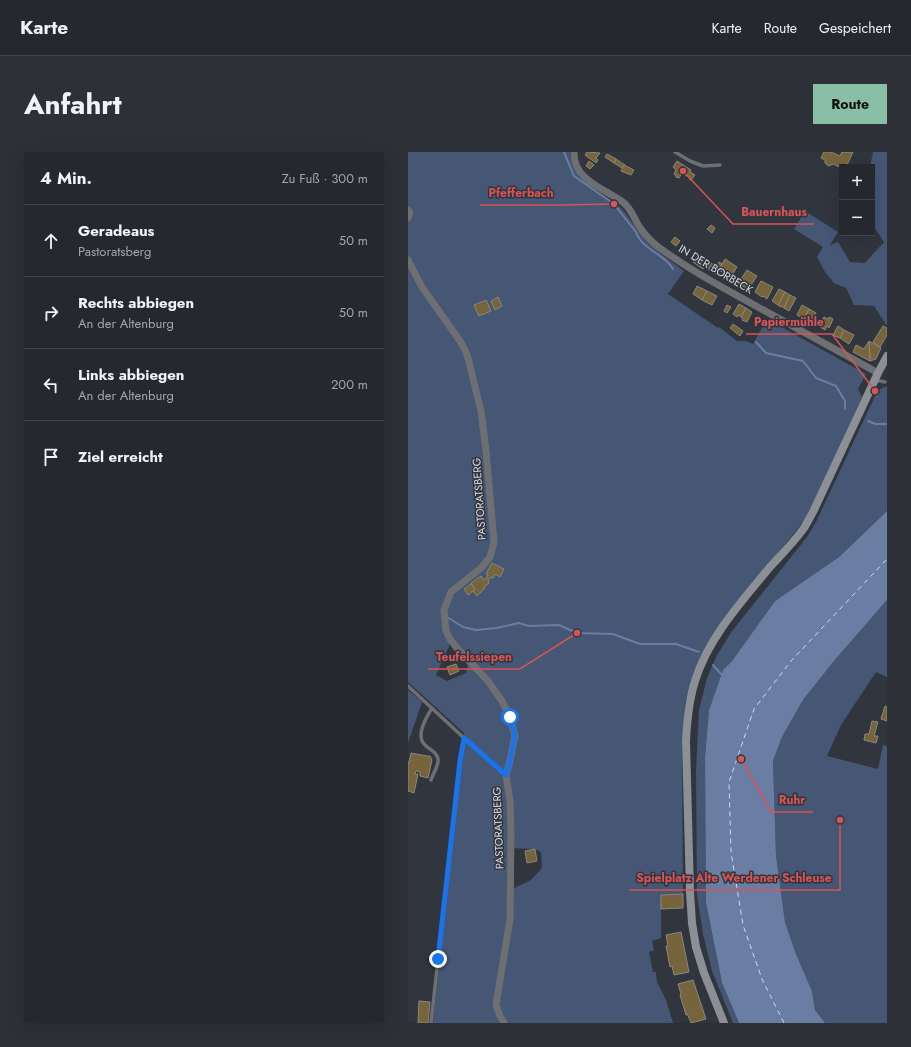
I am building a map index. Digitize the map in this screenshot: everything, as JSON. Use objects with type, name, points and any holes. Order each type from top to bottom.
[{"type":"main road","points":[[724,1023],[704,973],[696,947],[692,923],[686,724],[692,691],[702,662],[722,628],[741,602],[804,528],[813,512],[876,376],[887,356]]},
{"type":"street","name":"IN DER BORBECK","points":[[574,152],[575,162],[582,174],[592,183],[624,204],[631,212],[643,232],[657,246],[679,262],[876,376]]},
{"type":"street","points":[[408,210],[410,213],[408,218]]},
{"type":"street","name":"PASTORATSBERG","points":[[408,260],[425,291],[463,346],[468,358],[481,411],[486,450],[494,542],[490,557],[481,568],[451,592],[444,610],[446,631],[450,639],[488,681],[502,701],[510,717],[515,736],[506,775],[510,801],[511,831],[510,919],[496,1005],[504,1023]]},
{"type":"lane","points":[[675,152],[690,161],[703,166],[720,165]]},
{"type":"lane","points":[[876,376],[886,382]]},
{"type":"lane","points":[[408,686],[506,775]]},
{"type":"lane","points":[[431,780],[438,760],[433,751],[424,744],[421,735],[422,727],[432,708]]},
{"type":"lane","points":[[431,1023],[460,761],[464,738]]},
{"type":"shaded area","points":[[408,152],[570,152],[571,160],[578,174],[589,185],[617,204],[648,243],[684,271],[668,294],[718,328],[719,327],[737,341],[746,341],[753,344],[767,319],[866,374],[858,389],[862,397],[811,509],[799,527],[736,604],[716,631],[695,668],[685,704],[682,742],[683,894],[661,895],[661,938],[652,941],[654,950],[649,952],[653,972],[656,972],[657,982],[666,1000],[673,1023],[433,1023],[464,733],[408,682]],"holes":[[[450,644],[469,659],[466,673],[447,681],[436,675]],[[508,848],[535,849],[541,852],[542,868],[531,880],[508,891]]]},
{"type":"shaded area","points":[[873,152],[887,152],[887,326],[874,306],[854,305],[846,288],[834,283],[825,272],[817,257],[823,247],[794,229],[805,211],[838,232],[830,245],[838,242],[850,262],[865,263],[884,242],[875,228],[875,164],[871,164]]},
{"type":"shaded area","points":[[887,386],[887,511],[839,557],[775,601],[732,661],[723,670],[709,710],[705,757],[706,903],[722,983],[739,1023],[733,1023],[712,971],[703,934],[697,895],[696,771],[699,710],[707,678],[717,655],[732,631],[807,537],[816,522],[875,396],[880,389]]},
{"type":"shaded area","points":[[887,511],[887,600],[834,661],[803,700],[782,737],[773,761],[776,855],[785,922],[796,954],[812,991],[815,1010],[825,1023],[739,1023],[722,983],[706,903],[705,757],[709,710],[723,670],[732,661],[775,601],[839,557]]},
{"type":"shaded area","points":[[887,600],[887,677],[876,672],[841,725],[827,756],[878,769],[883,745],[887,746],[887,1023],[825,1023],[815,1010],[812,991],[796,954],[785,922],[776,855],[773,761],[782,737],[803,700],[834,661]]},
{"type":"shaded area","points":[[408,690],[422,702],[408,743]]},
{"type":"building","points":[[587,152],[600,153],[596,158],[598,160],[596,163],[585,155]]},
{"type":"building","points":[[824,152],[831,152],[840,156],[842,152],[853,152],[847,164],[839,164],[839,167],[833,164],[829,166],[825,163],[825,160],[821,158]]},
{"type":"building","points":[[607,154],[616,159],[614,163],[605,157]]},
{"type":"building","points":[[616,159],[625,165],[622,168],[614,163]]},
{"type":"building","points":[[589,161],[594,165],[590,169],[586,166]]},
{"type":"building","points":[[677,161],[691,170],[690,172],[695,175],[691,180],[682,173],[679,178],[676,177],[674,174],[676,170],[673,167]]},
{"type":"building","points":[[624,165],[634,170],[631,175],[621,171]]},
{"type":"building","points":[[711,225],[715,228],[712,233],[707,229]]},
{"type":"building","points":[[675,237],[680,241],[676,246],[671,242]]},
{"type":"building","points":[[698,255],[708,262],[703,269],[693,262]]},
{"type":"building","points":[[725,259],[737,267],[731,277],[719,270]]},
{"type":"building","points":[[719,262],[722,264],[716,274],[713,272]]},
{"type":"building","points":[[711,263],[717,267],[713,272],[708,269]]},
{"type":"building","points":[[747,270],[757,276],[749,288],[741,285],[742,284],[739,282]]},
{"type":"building","points":[[761,281],[773,287],[767,299],[755,292]]},
{"type":"building","points":[[697,286],[707,291],[702,300],[693,294]]},
{"type":"building","points":[[779,289],[785,292],[778,305],[772,301]]},
{"type":"building","points":[[707,291],[717,296],[712,305],[702,300]]},
{"type":"building","points":[[785,292],[790,295],[784,308],[778,305]]},
{"type":"building","points":[[790,295],[796,298],[789,311],[784,308]]},
{"type":"building","points":[[498,297],[502,306],[495,310],[491,301]]},
{"type":"building","points":[[486,300],[491,311],[479,316],[474,305]]},
{"type":"building","points":[[739,304],[746,308],[741,317],[738,315],[737,317],[733,314]]},
{"type":"building","points":[[727,305],[731,307],[727,313],[724,311]]},
{"type":"building","points":[[802,305],[809,309],[804,319],[797,315]]},
{"type":"building","points":[[746,308],[752,312],[747,322],[742,320],[743,318],[741,317]]},
{"type":"building","points":[[809,309],[816,313],[811,322],[804,319]]},
{"type":"building","points":[[824,317],[833,319],[829,328],[827,326],[825,330],[819,326]]},
{"type":"building","points":[[733,324],[743,331],[740,336],[730,328]]},
{"type":"building","points":[[838,326],[844,330],[840,338],[833,335]]},
{"type":"building","points":[[883,326],[887,328],[887,335],[880,347],[873,342]]},
{"type":"building","points":[[844,330],[854,335],[849,344],[840,338]]},
{"type":"building","points":[[869,341],[881,348],[876,359],[870,361]]},
{"type":"building","points":[[869,341],[870,361],[853,352],[856,345],[864,349]]},
{"type":"building","points":[[492,563],[504,569],[500,577],[495,574],[493,578],[491,577],[488,581],[489,583],[477,596],[473,591],[475,589],[471,583],[481,576],[484,580],[486,579],[488,575],[486,574]]},
{"type":"building","points":[[471,584],[475,589],[468,595],[464,589]]},
{"type":"building","points":[[456,664],[459,671],[450,675],[447,667]]},
{"type":"building","points":[[885,706],[887,707],[887,721],[881,719]]},
{"type":"building","points":[[872,721],[878,722],[874,736],[878,736],[876,743],[864,740],[865,734],[869,734]]},
{"type":"building","points":[[411,753],[430,756],[432,760],[428,778],[420,776],[420,772],[416,771],[415,774],[418,774],[414,793],[408,791],[408,762]]},
{"type":"building","points":[[535,849],[537,861],[527,863],[525,851]]},
{"type":"building","points":[[683,894],[683,908],[661,909],[661,895]]},
{"type":"building","points":[[681,932],[689,972],[674,975],[672,966],[670,967],[666,946],[668,946],[666,935]]},
{"type":"building","points":[[693,980],[706,1019],[691,1023],[688,1015],[686,1015],[678,984]]},
{"type":"building","points":[[419,1001],[430,1002],[428,1023],[418,1023]]},
{"type":"waterway","points":[[564,152],[574,176],[614,204],[643,243],[665,259],[673,269]]},
{"type":"waterway","points":[[756,342],[766,353],[803,361],[816,378],[836,386],[845,401],[845,409]]},
{"type":"waterway","points":[[868,421],[875,424],[887,424]]},
{"type":"waterway","points":[[447,617],[463,627],[476,630],[497,628],[519,623],[529,626],[559,625],[577,633],[613,634],[640,644],[676,644],[699,652]]},
{"type":"waterway","points":[[713,665],[723,676]]},
{"type":"ferry route","points":[[784,1023],[762,979],[743,925],[731,852],[729,782],[754,709],[791,661],[887,559]]},
{"type":"place","name":"Bauernhaus","points":[[683,171]]},
{"type":"place","name":"Pfefferbach","points":[[614,204]]},
{"type":"place","name":"Papiermühle","points":[[875,391]]},
{"type":"place","name":"Teufelssiepen","points":[[577,633]]},
{"type":"place","name":"Ruhr","points":[[741,759]]},
{"type":"place","name":"Spielplatz Alte Werdener Schleuse","points":[[840,820]]},
{"type":"route","points":[[438,959],[460,761],[464,738],[506,775],[515,736],[510,717]]}]
